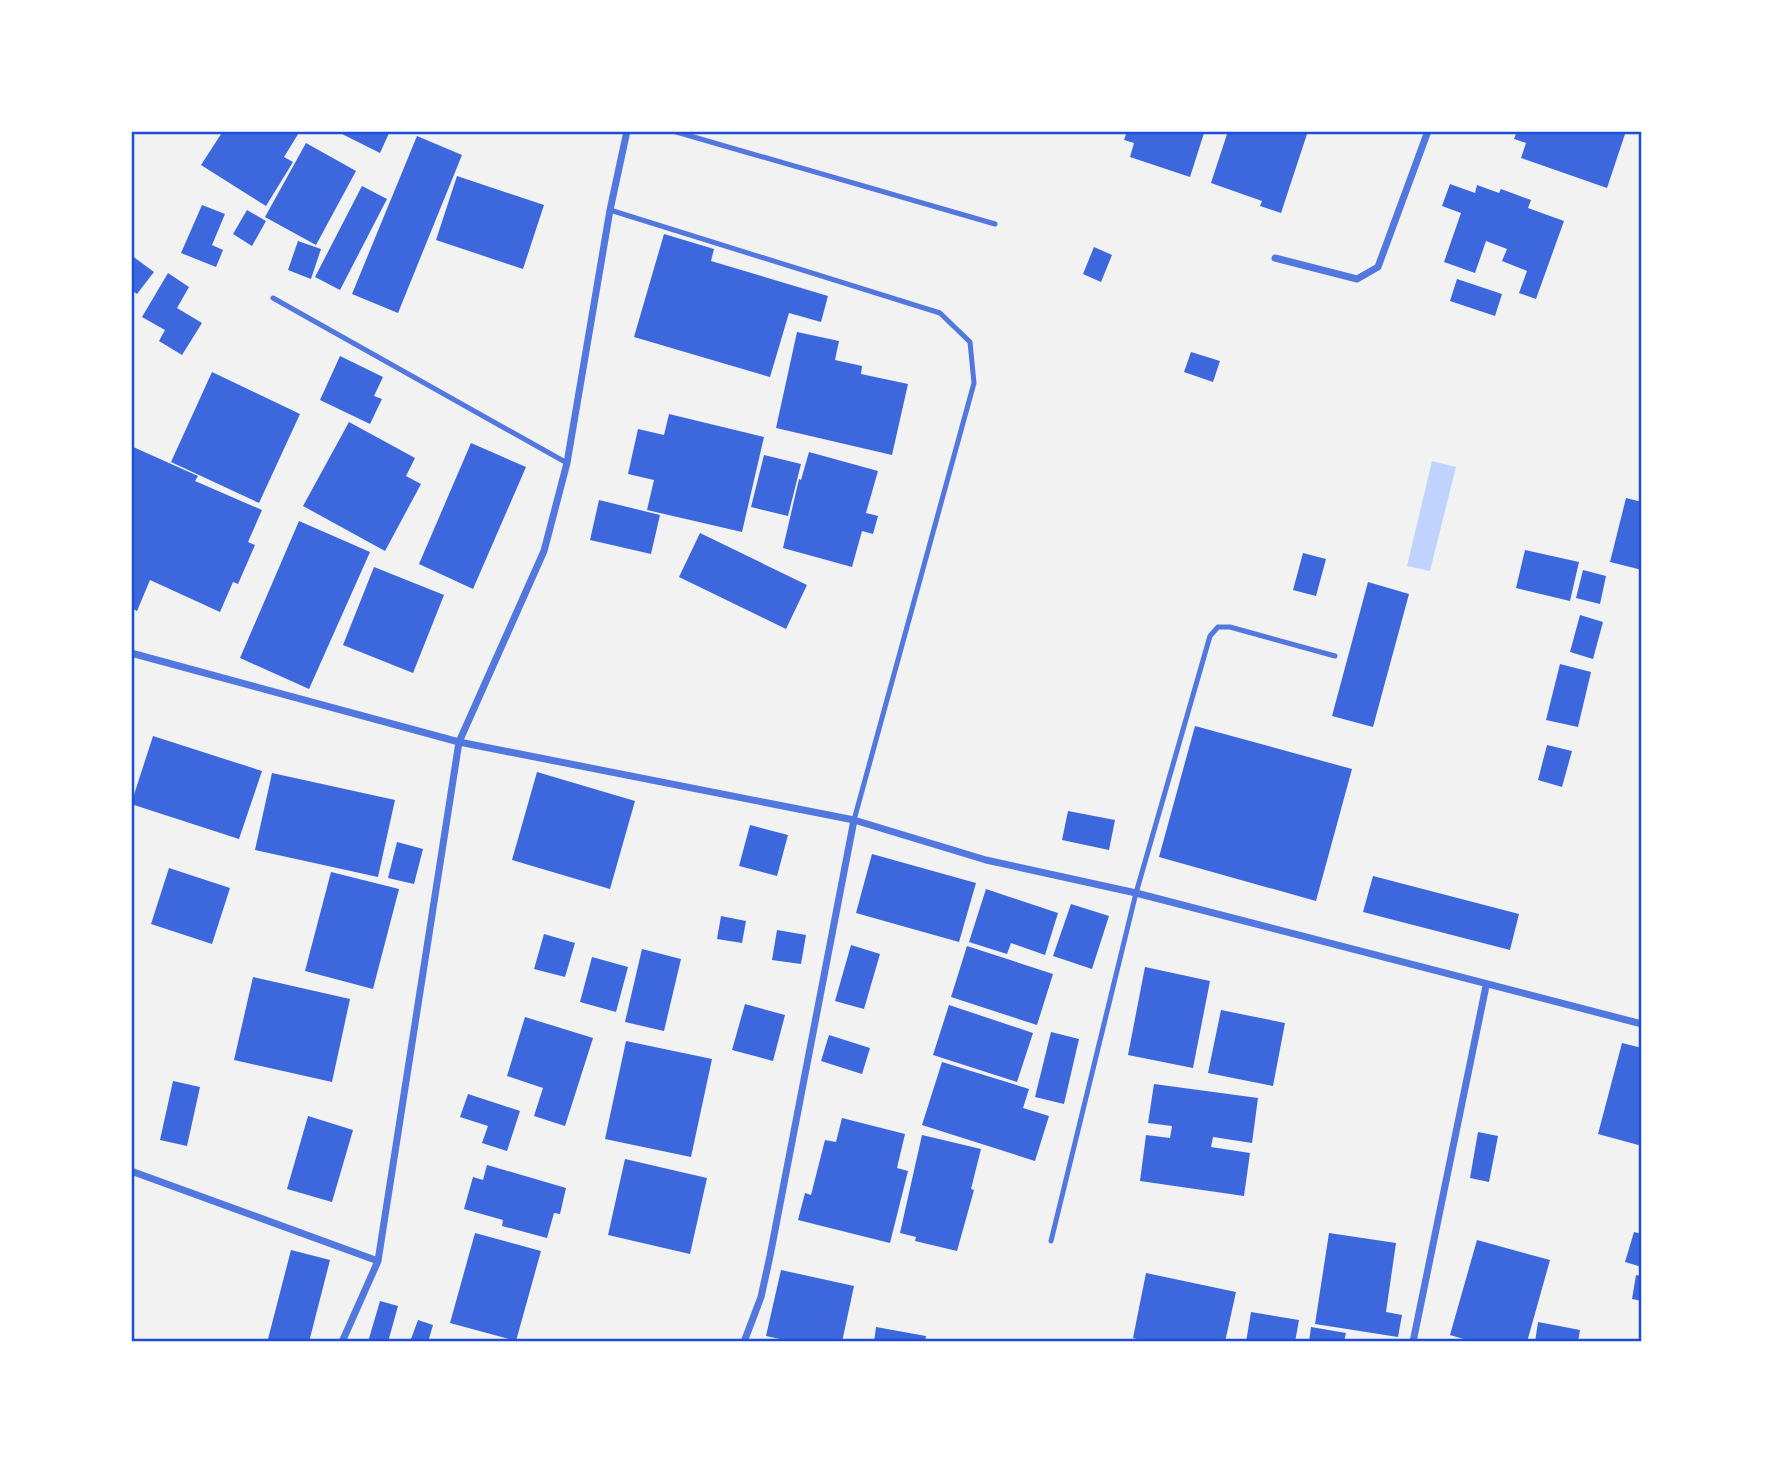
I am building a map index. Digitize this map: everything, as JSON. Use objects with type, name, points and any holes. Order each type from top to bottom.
[{"type":"street","points":[[342,1342],[378,1261],[459,742],[544,551],[567,463],[610,209],[627,131]]},
{"type":"street","points":[[1275,258],[1357,279],[1378,267],[1428,131]]},
{"type":"street","points":[[131,653],[459,742],[854,820],[986,860],[1136,893],[1486,986],[1642,1024]]},
{"type":"street","points":[[744,1342],[761,1297],[770,1256],[854,820]]},
{"type":"street","points":[[1412,1342],[1486,986]]},
{"type":"street","points":[[131,1171],[378,1261]]},
{"type":"lane","points":[[673,131],[995,225]]},
{"type":"lane","points":[[610,209],[940,313],[970,342],[974,383],[854,820]]},
{"type":"lane","points":[[273,298],[567,463]]},
{"type":"lane","points":[[1051,1241],[1136,893],[1210,636],[1218,628],[1230,627],[1335,656]]},
{"type":"water","points":[[1432,461],[1456,467],[1430,571],[1407,566]]},
{"type":"building","points":[[223,131],[300,131],[284,157],[293,162],[266,206],[201,165]]},
{"type":"building","points":[[336,131],[390,131],[380,153]]},
{"type":"building","points":[[1127,131],[1204,133],[1190,177],[1130,157],[1134,143],[1124,140]]},
{"type":"building","points":[[1228,131],[1308,131],[1281,213],[1260,206],[1262,201],[1211,183]]},
{"type":"building","points":[[1517,131],[1626,131],[1607,188],[1521,158],[1526,143],[1514,139]]},
{"type":"building","points":[[417,136],[462,155],[398,313],[352,294]]},
{"type":"building","points":[[306,143],[356,171],[316,245],[265,217]]},
{"type":"building","points":[[457,176],[544,205],[523,269],[436,240]]},
{"type":"building","points":[[1450,184],[1475,193],[1477,185],[1499,193],[1501,189],[1531,200],[1528,208],[1564,221],[1536,299],[1519,293],[1527,271],[1502,261],[1507,249],[1486,241],[1475,273],[1444,262],[1461,213],[1442,206]]},
{"type":"building","points":[[362,186],[387,199],[340,290],[315,277]]},
{"type":"building","points":[[202,205],[225,214],[212,245],[223,250],[216,267],[181,253]]},
{"type":"building","points":[[247,210],[266,221],[252,246],[233,234]]},
{"type":"building","points":[[664,234],[714,249],[711,261],[828,296],[821,322],[789,313],[770,377],[634,337]]},
{"type":"building","points":[[298,241],[321,249],[311,279],[288,270]]},
{"type":"building","points":[[1094,247],[1112,255],[1101,282],[1083,274]]},
{"type":"building","points":[[131,255],[154,272],[137,294],[131,290]]},
{"type":"building","points":[[168,273],[189,287],[177,308],[202,323],[182,355],[159,341],[165,330],[142,317]]},
{"type":"building","points":[[1457,279],[1502,294],[1495,316],[1450,301]]},
{"type":"building","points":[[797,332],[839,341],[835,360],[862,366],[861,374],[908,384],[892,455],[776,428]]},
{"type":"building","points":[[1191,352],[1220,361],[1213,382],[1184,372]]},
{"type":"building","points":[[340,356],[383,377],[374,396],[382,399],[370,424],[320,400]]},
{"type":"building","points":[[212,372],[300,414],[259,503],[171,462]]},
{"type":"building","points":[[669,414],[764,437],[742,532],[647,510],[654,480],[628,474],[638,429],[664,435]]},
{"type":"building","points":[[349,422],[415,458],[406,476],[421,484],[385,551],[303,506]]},
{"type":"building","points":[[471,443],[526,467],[473,589],[419,564]]},
{"type":"building","points":[[131,446],[198,476],[195,481],[262,510],[248,542],[255,545],[238,584],[233,582],[220,612],[150,580],[137,611],[131,608]]},
{"type":"building","points":[[809,452],[878,471],[866,513],[878,516],[873,534],[862,531],[852,567],[783,548],[799,479],[801,480]]},
{"type":"building","points":[[764,455],[801,464],[788,516],[751,507]]},
{"type":"building","points":[[1626,498],[1642,502],[1642,570],[1610,562]]},
{"type":"building","points":[[599,500],[660,515],[651,554],[590,540]]},
{"type":"building","points":[[299,521],[370,552],[309,689],[240,658]]},
{"type":"building","points":[[700,533],[807,585],[786,629],[679,577]]},
{"type":"building","points":[[1525,550],[1579,562],[1570,601],[1516,588]]},
{"type":"building","points":[[1303,553],[1326,559],[1316,596],[1293,590]]},
{"type":"building","points":[[374,567],[444,595],[413,673],[343,645]]},
{"type":"building","points":[[1583,570],[1606,576],[1600,604],[1576,598]]},
{"type":"building","points":[[1368,582],[1409,594],[1373,727],[1332,716]]},
{"type":"building","points":[[1580,615],[1603,622],[1593,659],[1570,652]]},
{"type":"building","points":[[1560,664],[1591,672],[1578,727],[1546,720]]},
{"type":"building","points":[[1195,726],[1352,769],[1316,901],[1159,857]]},
{"type":"building","points":[[153,736],[262,771],[239,839],[131,804]]},
{"type":"building","points":[[1547,745],[1572,751],[1562,787],[1538,780]]},
{"type":"building","points":[[537,772],[635,801],[610,889],[512,860]]},
{"type":"building","points":[[272,773],[395,800],[378,877],[255,850]]},
{"type":"building","points":[[1068,811],[1115,820],[1109,850],[1062,840]]},
{"type":"building","points":[[750,825],[788,835],[777,876],[739,866]]},
{"type":"building","points":[[397,842],[423,849],[414,884],[388,878]]},
{"type":"building","points":[[872,854],[976,883],[959,942],[856,913]]},
{"type":"building","points":[[169,868],[230,888],[212,944],[151,924]]},
{"type":"building","points":[[331,872],[399,889],[373,989],[305,971]]},
{"type":"building","points":[[1373,876],[1519,914],[1510,950],[1363,912]]},
{"type":"building","points":[[986,889],[1058,913],[1045,955],[1011,943],[1007,954],[969,942]]},
{"type":"building","points":[[1071,904],[1109,916],[1092,969],[1053,956]]},
{"type":"building","points":[[721,916],[746,921],[742,943],[717,939]]},
{"type":"building","points":[[777,930],[806,935],[801,964],[772,960]]},
{"type":"building","points":[[544,934],[575,943],[565,977],[534,969]]},
{"type":"building","points":[[851,945],[880,954],[864,1009],[835,1001]]},
{"type":"building","points":[[967,946],[1053,974],[1037,1025],[951,997]]},
{"type":"building","points":[[642,949],[681,959],[664,1031],[625,1022]]},
{"type":"building","points":[[592,957],[628,967],[616,1012],[580,1002]]},
{"type":"building","points":[[1145,967],[1210,981],[1193,1068],[1128,1055]]},
{"type":"building","points":[[253,977],[350,999],[332,1082],[234,1060]]},
{"type":"building","points":[[745,1004],[785,1015],[773,1061],[732,1050]]},
{"type":"building","points":[[949,1005],[1033,1033],[1017,1082],[933,1055]]},
{"type":"building","points":[[1221,1010],[1285,1023],[1273,1086],[1208,1073]]},
{"type":"building","points":[[525,1017],[593,1038],[565,1126],[534,1116],[543,1088],[507,1076]]},
{"type":"building","points":[[1051,1032],[1079,1039],[1064,1104],[1035,1097]]},
{"type":"building","points":[[829,1035],[870,1048],[862,1074],[821,1061]]},
{"type":"building","points":[[626,1041],[712,1059],[691,1157],[605,1139]]},
{"type":"building","points":[[1622,1043],[1642,1048],[1642,1146],[1598,1134]]},
{"type":"building","points":[[942,1062],[1029,1089],[1023,1108],[1049,1116],[1035,1161],[922,1125]]},
{"type":"building","points":[[173,1081],[200,1087],[187,1146],[160,1140]]},
{"type":"building","points":[[1154,1084],[1258,1098],[1252,1143],[1213,1137],[1211,1147],[1250,1153],[1244,1196],[1140,1181],[1146,1135],[1170,1138],[1172,1126],[1148,1123]]},
{"type":"building","points":[[468,1094],[520,1111],[507,1151],[482,1143],[488,1126],[460,1117]]},
{"type":"building","points":[[308,1116],[353,1130],[332,1202],[287,1189]]},
{"type":"building","points":[[842,1118],[905,1134],[897,1168],[908,1171],[890,1243],[798,1220],[805,1193],[811,1195],[825,1140],[836,1142]]},
{"type":"building","points":[[1478,1132],[1498,1136],[1489,1182],[1470,1178]]},
{"type":"building","points":[[922,1135],[981,1149],[971,1189],[974,1190],[957,1251],[915,1241],[916,1237],[900,1233]]},
{"type":"building","points":[[625,1159],[707,1178],[690,1254],[608,1235]]},
{"type":"building","points":[[487,1165],[566,1188],[560,1214],[554,1213],[547,1238],[502,1226],[503,1220],[464,1209],[473,1177],[483,1180]]},
{"type":"building","points":[[1634,1232],[1642,1234],[1642,1267],[1625,1262]]},
{"type":"building","points":[[475,1233],[541,1251],[516,1341],[450,1323]]},
{"type":"building","points":[[1329,1233],[1396,1243],[1386,1312],[1402,1315],[1398,1337],[1315,1324]]},
{"type":"building","points":[[1477,1240],[1550,1260],[1527,1342],[1474,1342],[1450,1335]]},
{"type":"building","points":[[291,1250],[330,1260],[309,1342],[268,1339]]},
{"type":"building","points":[[781,1270],[854,1286],[842,1342],[794,1342],[766,1336]]},
{"type":"building","points":[[1146,1273],[1236,1292],[1225,1342],[1150,1342],[1133,1338]]},
{"type":"building","points":[[1636,1275],[1642,1276],[1642,1301],[1632,1299]]},
{"type":"building","points":[[380,1301],[398,1306],[388,1342],[368,1342]]},
{"type":"building","points":[[1251,1312],[1299,1320],[1295,1342],[1246,1342]]},
{"type":"building","points":[[418,1320],[433,1325],[428,1342],[411,1339]]},
{"type":"building","points":[[1538,1322],[1580,1330],[1578,1342],[1535,1342]]},
{"type":"building","points":[[876,1327],[926,1336],[925,1342],[874,1342]]},
{"type":"building","points":[[1311,1327],[1346,1333],[1344,1342],[1309,1342]]}]
